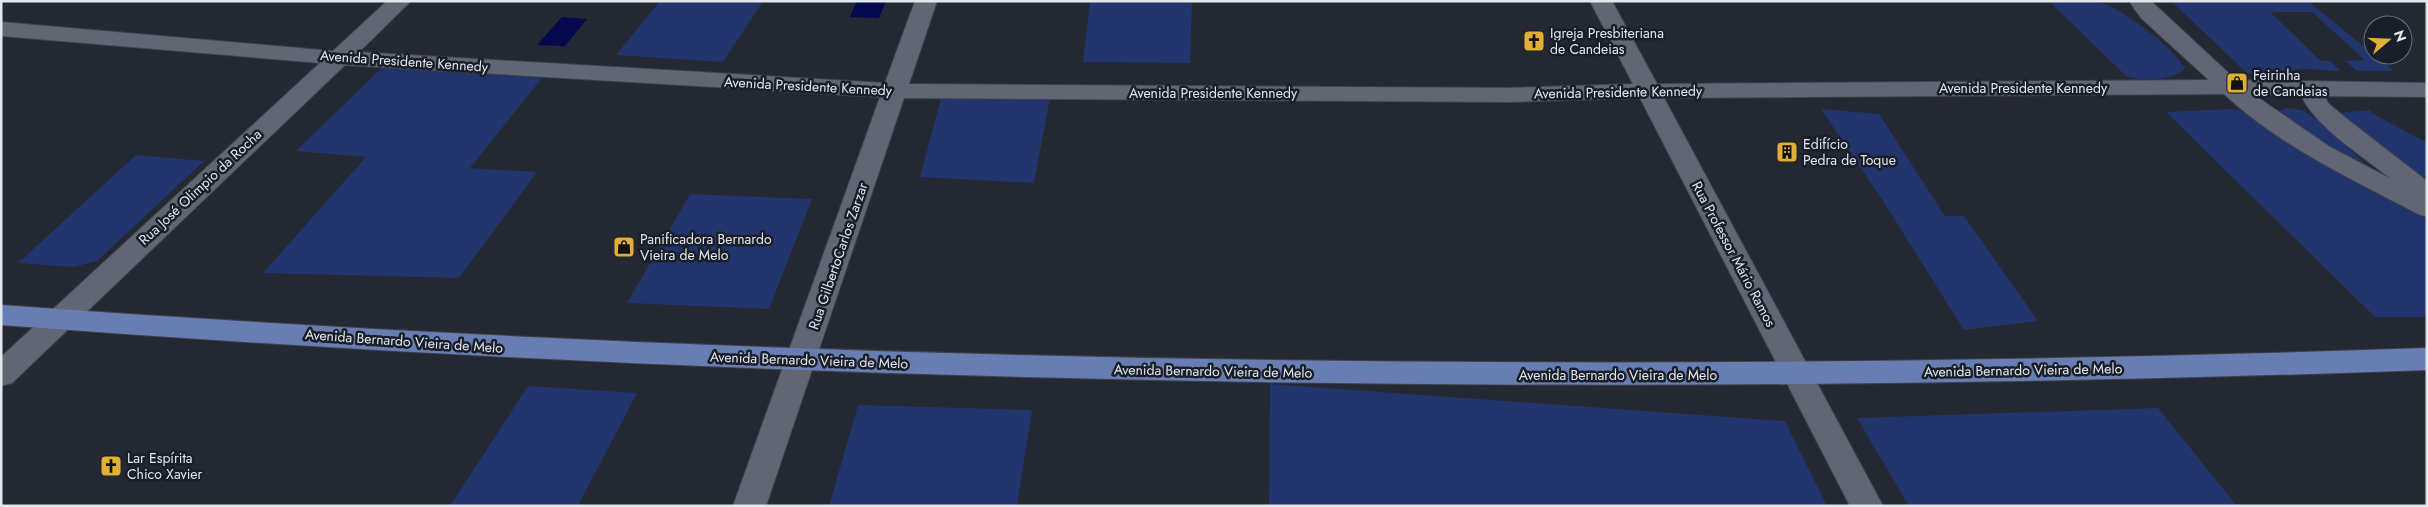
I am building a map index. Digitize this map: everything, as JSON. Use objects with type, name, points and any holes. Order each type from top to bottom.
[{"type":"main road","name":"Avenida Bernardo Vieira de Melo","points":[[1,314],[538,350],[1173,371],[1491,375],[1799,375],[2427,359]]},
{"type":"street","name":"Rua José Olimpio da Rocha","points":[[1,375],[400,1]]},
{"type":"street","name":"Rua GilbertoCarlos Zarzar","points":[[749,506],[896,92],[926,1]]},
{"type":"street","name":"Rua Professor Mário Ramos","points":[[1601,1],[1867,506]]},
{"type":"street","points":[[2140,1],[2149,13],[2233,87],[2250,105],[2321,152],[2427,208]]},
{"type":"street","name":"Avenida Presidente Kennedy","points":[[1,29],[338,58],[896,92],[1509,95],[1647,91],[2233,87],[2427,90]]},
{"type":"street","points":[[2310,89],[2318,106],[2333,120],[2427,194]]},
{"type":"shaded area","points":[[660,1],[763,1],[723,62],[616,55]]},
{"type":"shaded area","points":[[857,1],[886,1],[879,18],[850,17]]},
{"type":"shaded area","points":[[1090,1],[1192,1],[1190,63],[1083,62]]},
{"type":"shaded area","points":[[2049,1],[2096,1],[2107,5],[2145,28],[2185,68],[2173,76],[2165,78],[2141,79],[2126,76]]},
{"type":"shaded area","points":[[2171,1],[2308,1],[2363,46],[2363,58],[2312,12],[2270,12],[2321,61],[2331,61],[2340,71],[2293,70],[2303,79],[2263,79],[2247,73]]},
{"type":"shaded area","points":[[562,17],[587,19],[565,46],[537,45]]},
{"type":"shaded area","points":[[2363,60],[2363,65],[2387,65],[2394,71],[2357,71],[2346,61]]},
{"type":"shaded area","points":[[384,66],[542,78],[470,168],[537,172],[459,278],[263,273],[366,157],[296,151]]},
{"type":"shaded area","points":[[942,95],[1050,98],[1034,183],[920,177]]},
{"type":"shaded area","points":[[2288,108],[2302,110],[2320,121],[2379,177],[2287,120],[2278,111]]},
{"type":"shaded area","points":[[1821,109],[1879,114],[1945,216],[1964,216],[2038,321],[1964,330],[1885,204]]},
{"type":"shaded area","points":[[2243,110],[2320,161],[2427,219],[2427,317],[2375,317],[2166,112]]},
{"type":"shaded area","points":[[2371,110],[2370,112],[2427,143],[2427,179],[2400,162],[2337,113]]},
{"type":"shaded area","points":[[136,155],[204,161],[97,261],[73,267],[18,263]]},
{"type":"shaded area","points":[[690,194],[812,199],[769,309],[627,303]]},
{"type":"shaded area","points":[[1270,384],[1785,421],[1827,506],[1269,506]]},
{"type":"shaded area","points":[[528,386],[637,393],[578,506],[450,506]]},
{"type":"shaded area","points":[[858,405],[1032,410],[1017,506],[829,506]]},
{"type":"shaded area","points":[[2158,408],[2237,506],[1909,506],[1857,418]]},
{"type":"place","name":"Igreja Presbiteriana de Candeias","points":[[1534,41]]},
{"type":"place","name":"Feirinha de Candeias","points":[[2237,83]]},
{"type":"place","name":"Edifício Pedra de Toque","points":[[1787,152]]},
{"type":"place","name":"Panificadora Bernardo Vieira de Melo","points":[[624,247]]},
{"type":"place","name":"Lar Espírita Chico Xavier","points":[[111,466]]}]
